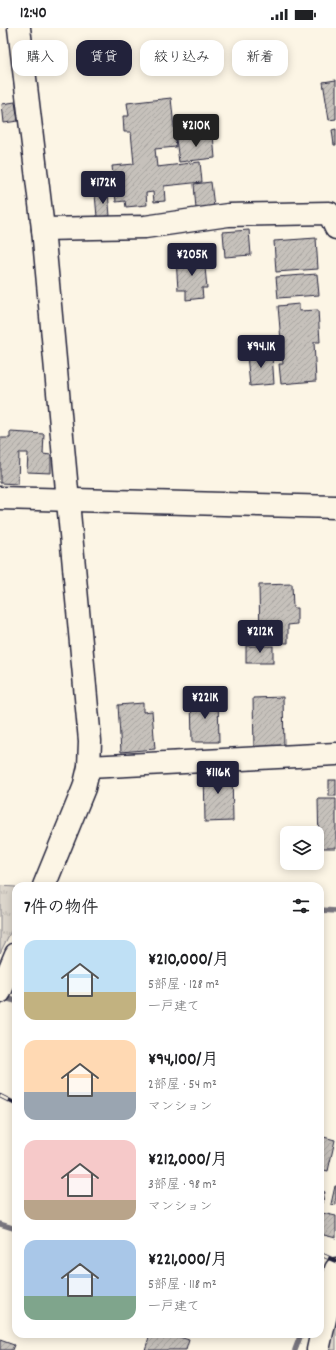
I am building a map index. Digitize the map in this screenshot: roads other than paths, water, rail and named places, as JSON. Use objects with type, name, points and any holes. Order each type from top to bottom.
[{"type":"street","points":[[19,28],[43,229],[90,741],[89,766],[84,788],[46,882]]},
{"type":"street","points":[[43,229],[145,227],[228,215],[329,214],[336,228]]},
{"type":"street","points":[[0,498],[336,507]]},
{"type":"street","points":[[89,766],[336,754]]},
{"type":"street","points":[[0,992],[12,964]]},
{"type":"street","points":[[324,1323],[336,1269]]},
{"type":"street","points":[[318,1350],[321,1338]]},
{"type":"waterway","points":[[324,910],[336,911]]},
{"type":"waterway","points":[[1,997],[12,1000]]},
{"type":"waterway","points":[[0,1224],[12,1228]]},
{"type":"waterway","points":[[295,1350],[300,1338]]},
{"type":"railway","points":[[0,1096],[12,1102]]},
{"type":"railway","points":[[324,1256],[336,1261]]}]
